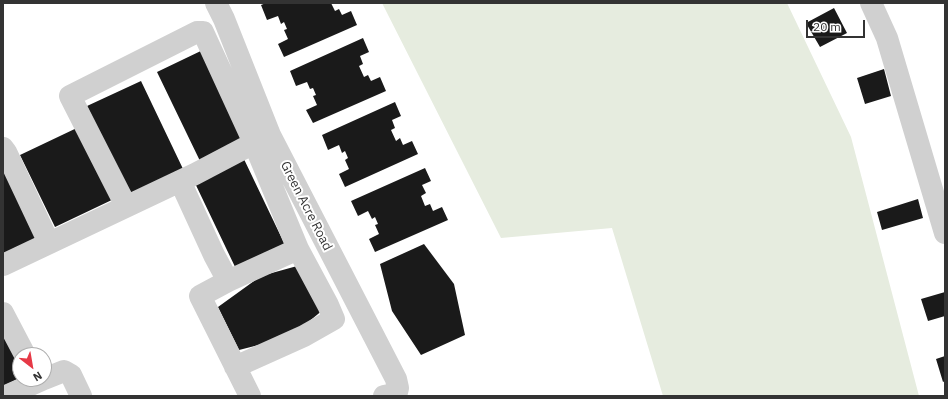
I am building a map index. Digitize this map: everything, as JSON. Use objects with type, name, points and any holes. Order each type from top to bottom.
[{"type":"street","name":"Green Acre Road","points":[[216,3],[224,19],[270,135],[396,379],[398,388],[397,392],[384,396]]},
{"type":"street","points":[[871,3],[887,38],[945,233]]},
{"type":"street","points":[[126,206],[70,96],[197,32],[203,32],[254,143],[298,249],[328,305],[334,320],[304,336],[235,367]]},
{"type":"street","points":[[3,265],[180,181],[254,143]]},
{"type":"street","points":[[3,148],[49,243]]},
{"type":"street","points":[[180,181],[214,255],[228,281]]},
{"type":"street","points":[[250,396],[200,296],[228,281],[298,249]]},
{"type":"street","points":[[3,313],[21,347]]},
{"type":"street","points":[[52,376],[64,371],[71,376],[81,396]]},
{"type":"street","points":[[6,396],[26,387]]},
{"type":"shaded area","points":[[382,3],[787,3],[851,137],[919,396],[663,396],[612,228],[501,238]]},
{"type":"building","points":[[266,3],[331,3],[335,11],[339,9],[342,15],[351,11],[357,25],[284,57],[278,44],[288,39],[284,30],[287,29],[284,22],[281,24],[278,16],[267,20],[261,5]]},
{"type":"building","points":[[834,8],[847,33],[820,47],[806,23]]},
{"type":"building","points":[[363,38],[369,52],[360,56],[363,64],[359,66],[364,77],[368,75],[371,81],[380,77],[386,91],[313,123],[306,110],[317,105],[313,96],[316,95],[313,88],[310,89],[307,82],[296,86],[290,71]]},
{"type":"building","points":[[207,48],[249,138],[200,161],[157,72]]},
{"type":"building","points":[[884,69],[891,96],[865,104],[857,78]]},
{"type":"building","points":[[141,81],[184,171],[130,197],[87,106]]},
{"type":"building","points":[[395,102],[401,116],[392,120],[395,128],[391,130],[396,141],[400,138],[403,145],[412,141],[418,154],[345,187],[339,174],[349,169],[345,160],[348,158],[345,151],[342,153],[339,145],[328,150],[322,135]]},
{"type":"building","points":[[81,126],[116,198],[55,227],[20,155]]},
{"type":"building","points":[[242,155],[286,247],[237,271],[193,179]]},
{"type":"building","points":[[3,163],[39,238],[3,255]]},
{"type":"building","points":[[425,168],[431,181],[422,185],[426,193],[421,196],[425,206],[430,204],[433,211],[442,207],[448,220],[375,252],[369,239],[379,234],[375,225],[378,224],[375,217],[372,219],[368,211],[358,216],[351,201]]},
{"type":"building","points":[[918,199],[923,218],[882,230],[877,212]]},
{"type":"building","points":[[424,244],[454,284],[465,335],[421,355],[392,311],[380,264]]},
{"type":"building","points":[[308,263],[329,305],[290,337],[239,350],[218,307],[261,276]]},
{"type":"building","points":[[945,292],[945,316],[928,321],[921,299]]},
{"type":"building","points":[[3,326],[13,347],[12,382],[3,386]]},
{"type":"building","points":[[945,356],[945,381],[943,382],[936,359]]}]
